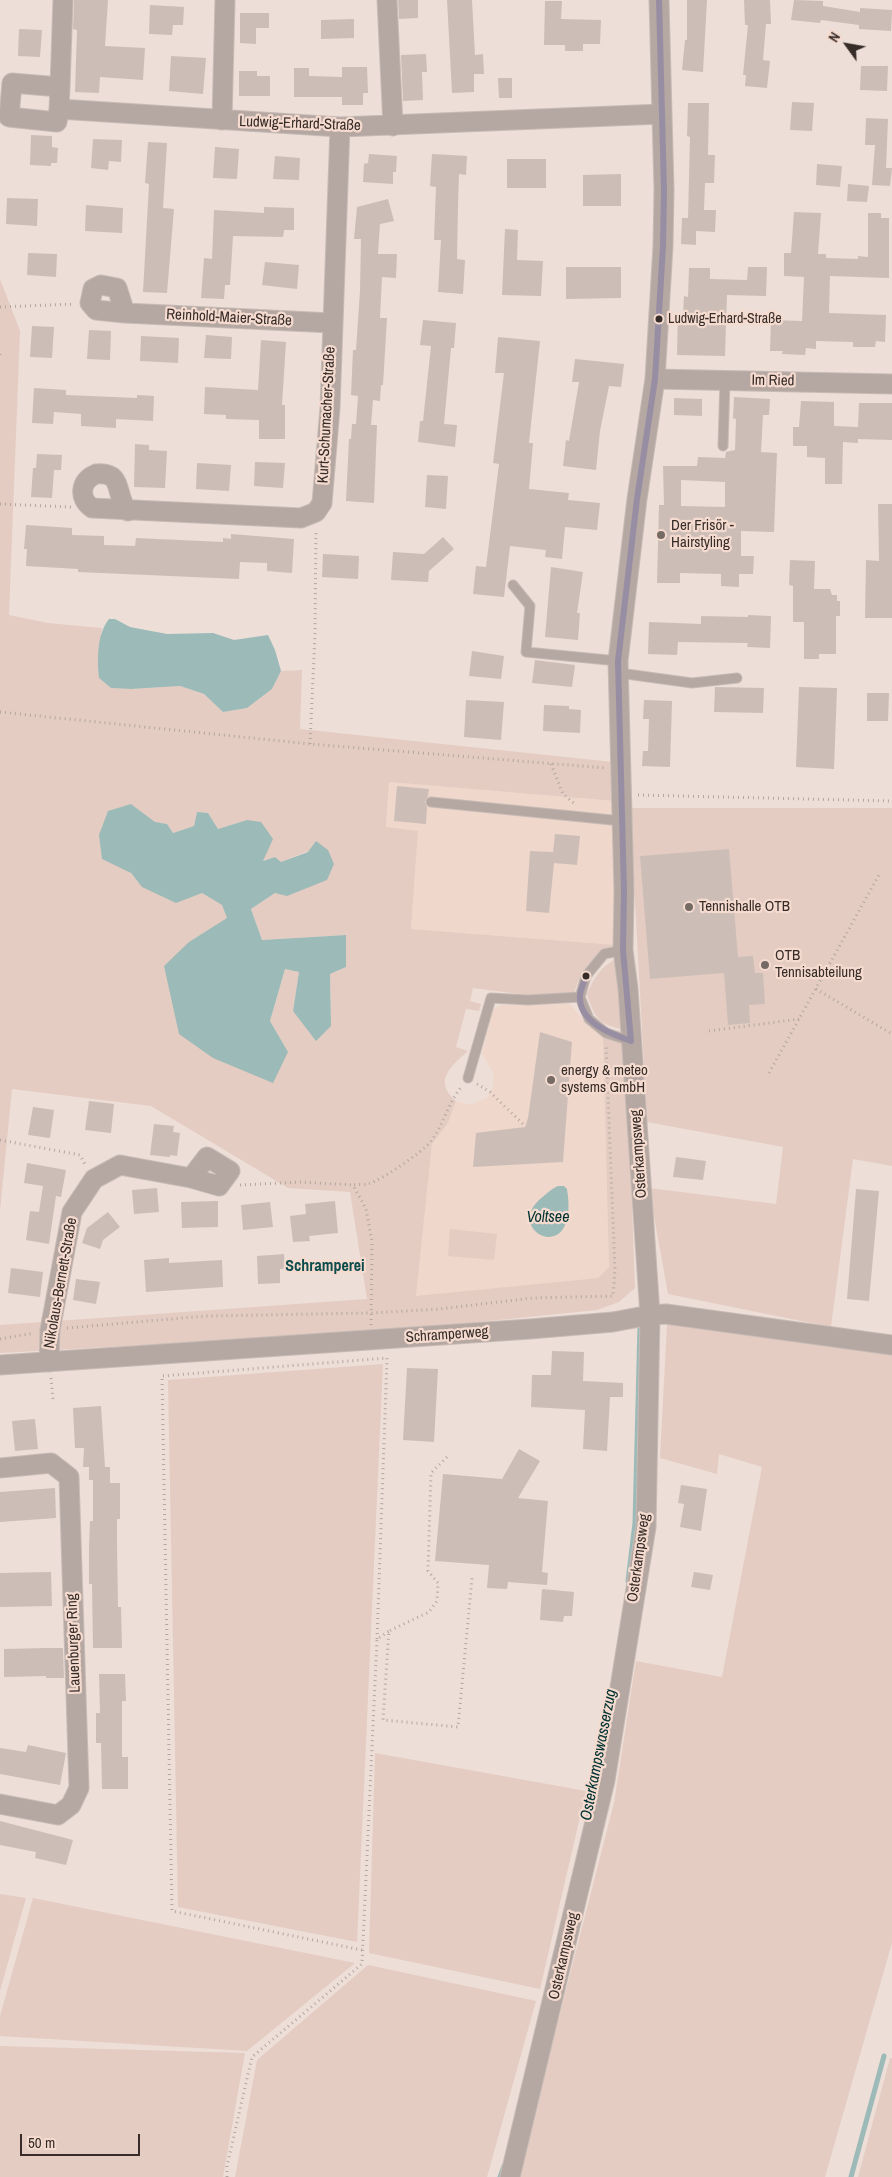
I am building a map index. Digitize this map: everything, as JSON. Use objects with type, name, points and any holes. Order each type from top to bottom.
[{"type":"street","points":[[60,87],[12,83],[9,118],[58,122],[60,87],[63,0]]},
{"type":"street","points":[[222,120],[225,0]]},
{"type":"street","points":[[387,0],[393,126]]},
{"type":"street","name":"Osterkampsweg","points":[[510,2177],[605,1780],[646,1527],[650,1315],[623,950],[622,795],[618,667],[637,499],[655,379],[663,246],[659,0]]},
{"type":"street","name":"Ludwig-Erhard-Straße","points":[[58,109],[340,127],[662,114]]},
{"type":"street","name":"Kurt-Schumacher-Straße","points":[[316,512],[322,503],[330,408],[340,127]]},
{"type":"street","name":"Reinhold-Maier-Straße","points":[[90,303],[96,310],[125,313],[332,323]]},
{"type":"street","name":"Im Ried","points":[[655,379],[892,384]]},
{"type":"street","points":[[128,511],[121,504],[117,483],[108,474],[102,473],[90,476],[83,487],[84,500],[92,508],[128,511],[302,518],[316,512]]},
{"type":"street","name":"Nikolaus-Bernett-Straße","points":[[49,1362],[50,1330],[72,1212],[94,1179],[120,1166],[192,1178],[219,1186]]},
{"type":"street","name":"Schramperweg","points":[[0,1365],[613,1322],[666,1314],[892,1345]]},
{"type":"street","name":"Lauenburger Ring","points":[[0,1468],[51,1463],[69,1477],[79,1788],[71,1805],[58,1815],[0,1804]]},
{"type":"lane","points":[[723,446],[726,380]]},
{"type":"lane","points":[[513,585],[530,606],[526,652],[618,667],[692,683],[737,678]]},
{"type":"lane","points":[[430,802],[622,821]]},
{"type":"lane","points":[[623,950],[604,954],[586,976],[580,997],[589,1019],[606,1033],[631,1041]]},
{"type":"lane","points":[[468,1078],[491,998],[528,1000],[580,997]]},
{"type":"path","points":[[0,307],[90,303]]},
{"type":"path","points":[[0,504],[92,508]]},
{"type":"path","points":[[310,744],[315,634],[316,512]]},
{"type":"path","points":[[0,712],[310,744],[621,769]]},
{"type":"path","points":[[551,764],[563,794],[592,818]]},
{"type":"path","points":[[622,795],[892,801]]},
{"type":"path","points":[[769,1073],[880,873]]},
{"type":"path","points":[[816,989],[892,1034]]},
{"type":"path","points":[[709,1030],[800,1019]]},
{"type":"path","points":[[0,1339],[50,1330],[206,1316],[371,1313],[440,1309],[533,1298],[613,1296],[615,1270],[606,1033]]},
{"type":"path","points":[[219,1186],[300,1182],[368,1184],[418,1155],[432,1140],[443,1121],[452,1098],[468,1078],[490,1092],[524,1125]]},
{"type":"path","points":[[0,1140],[80,1155],[94,1179]]},
{"type":"path","points":[[354,1185],[366,1209],[372,1242],[372,1340]]},
{"type":"path","points":[[227,2177],[227,2166],[252,2057],[362,1964],[377,1639],[387,1358],[162,1376],[172,1911],[362,1950]]},
{"type":"path","points":[[49,1362],[53,1400]]},
{"type":"path","points":[[377,1639],[389,1631],[429,1612],[437,1601],[438,1583],[428,1571],[431,1473],[448,1456]]},
{"type":"path","points":[[389,1631],[383,1720],[458,1727],[472,1578]]},
{"type":"shaded area","points":[[0,279],[20,331],[9,615],[48,623],[102,628],[98,666],[99,678],[111,688],[131,689],[180,686],[204,694],[223,712],[247,708],[272,689],[281,671],[302,670],[300,729],[613,762],[614,801],[389,782],[386,827],[418,831],[411,929],[616,945],[600,950],[581,974],[573,995],[527,995],[473,988],[470,1001],[481,1004],[479,1011],[466,1009],[456,1047],[468,1051],[451,1068],[445,1080],[449,1094],[456,1101],[448,1123],[432,1144],[416,1296],[598,1278],[609,1267],[603,1037],[626,1042],[635,1288],[619,1302],[597,1310],[381,1332],[0,1353],[0,1325],[367,1299],[350,1192],[288,1188],[151,1106],[12,1089],[0,1211]],"holes":[[[131,804],[155,823],[167,824],[173,833],[194,826],[197,812],[208,813],[218,829],[247,820],[262,861],[275,857],[281,862],[308,851],[275,893],[251,909],[262,940],[346,935],[346,967],[330,974],[331,1026],[293,1011],[299,972],[285,969],[270,1021],[288,1052],[189,942],[228,919],[222,905],[202,893],[142,887],[131,873]]]},
{"type":"shaded area","points":[[389,782],[614,801],[616,945],[411,929],[418,831],[386,828]]},
{"type":"shaded area","name":"OTB Tennisabteilung","points":[[630,808],[892,808],[892,1166],[853,1159],[831,1327],[668,1294],[649,1188],[776,1204],[783,1147],[647,1122]]},
{"type":"shaded area","points":[[620,958],[623,1029],[602,1022],[595,1014],[587,994],[604,967]]},
{"type":"shaded area","name":"energy & meteo systems GmbH","points":[[570,1004],[584,1021],[603,1037],[609,1267],[598,1278],[416,1297],[432,1144],[448,1123],[456,1101],[470,1105],[487,1098],[493,1086],[493,1073],[482,1054],[493,1010],[500,1005]]},
{"type":"shaded area","points":[[450,1229],[497,1234],[494,1260],[448,1256]]},
{"type":"shaded area","points":[[667,1324],[744,1331],[892,1354],[892,1943],[825,2177],[518,2177],[614,1803],[636,1661],[722,1677],[762,1467],[719,1454],[717,1474],[660,1458]]},
{"type":"shaded area","points":[[383,1364],[357,1942],[178,1907],[168,1380]]},
{"type":"shaded area","points":[[375,1753],[586,1791],[540,1989],[369,1953]]},
{"type":"shaded area","points":[[0,1894],[26,1898],[0,1991]]},
{"type":"shaded area","points":[[33,1898],[355,1963],[247,2051],[0,2036],[0,2016]]},
{"type":"shaded area","points":[[368,1965],[536,2001],[487,2177],[235,2177],[257,2060]]},
{"type":"shaded area","points":[[0,2046],[245,2053],[223,2177],[0,2177]]},
{"type":"shaded area","points":[[890,2058],[892,2058],[892,2177],[858,2177]]},
{"type":"water","points":[[109,619],[115,619],[130,627],[167,634],[213,633],[234,640],[268,635],[281,671],[272,689],[247,708],[223,712],[204,694],[180,686],[131,689],[111,688],[99,678],[98,663],[100,639]]},
{"type":"water","points":[[131,804],[155,822],[167,824],[173,833],[194,826],[197,812],[208,813],[218,829],[247,820],[261,822],[273,839],[263,861],[275,857],[281,862],[308,852],[316,841],[328,850],[334,864],[327,880],[287,896],[275,893],[251,909],[262,940],[346,935],[346,967],[330,974],[331,1026],[316,1041],[293,1011],[299,972],[285,969],[270,1021],[288,1052],[273,1083],[213,1058],[179,1034],[164,966],[189,942],[227,918],[222,905],[202,893],[176,903],[142,887],[131,873],[102,859],[99,835],[108,811]]},
{"type":"water","name":"Voltsee","points":[[558,1186],[564,1186],[567,1189],[568,1214],[563,1229],[555,1236],[545,1236],[536,1232],[530,1223],[531,1212],[539,1200],[550,1190]]},
{"type":"building","points":[[74,0],[108,0],[105,46],[145,48],[143,80],[100,77],[99,93],[75,92],[77,30],[73,29]]},
{"type":"building","points":[[398,0],[418,0],[418,18],[399,19]]},
{"type":"building","points":[[447,0],[472,0],[475,55],[483,54],[484,74],[474,74],[474,92],[452,93]]},
{"type":"building","points":[[687,0],[707,0],[703,72],[682,70],[685,40],[687,40]]},
{"type":"building","points":[[744,0],[770,0],[771,24],[766,24],[763,60],[770,61],[767,88],[745,86],[746,75],[743,75],[748,25],[745,25]]},
{"type":"building","points":[[794,0],[823,1],[823,6],[860,12],[860,8],[892,10],[891,31],[859,29],[859,25],[821,20],[820,23],[791,20]]},
{"type":"building","points":[[545,1],[562,1],[561,19],[601,20],[600,44],[583,44],[583,51],[565,51],[565,45],[544,45]]},
{"type":"building","points":[[150,5],[184,7],[183,25],[173,25],[172,35],[149,34]]},
{"type":"building","points":[[240,13],[269,13],[269,28],[256,28],[256,44],[240,43]]},
{"type":"building","points":[[354,19],[354,38],[321,39],[321,20]]},
{"type":"building","points":[[19,29],[42,30],[40,57],[18,56]]},
{"type":"building","points":[[426,54],[427,72],[422,72],[423,100],[403,101],[401,55]]},
{"type":"building","points":[[171,56],[206,58],[203,94],[169,91]]},
{"type":"building","points":[[861,66],[888,66],[887,91],[860,90]]},
{"type":"building","points":[[342,67],[367,67],[368,93],[363,93],[363,105],[342,105],[342,97],[294,97],[294,68],[309,68],[309,76],[342,77]]},
{"type":"building","points":[[239,71],[257,71],[257,76],[270,76],[270,96],[239,96]]},
{"type":"building","points":[[498,78],[512,78],[512,98],[499,98]]},
{"type":"building","points":[[792,102],[814,103],[812,131],[790,130]]},
{"type":"building","points":[[688,103],[709,103],[708,155],[715,155],[714,183],[705,183],[704,210],[716,210],[715,232],[696,231],[696,245],[681,244],[682,218],[688,218],[690,137],[687,136]]},
{"type":"building","points":[[866,118],[888,119],[886,168],[892,168],[890,186],[872,185],[875,145],[865,145]]},
{"type":"building","points":[[31,135],[52,136],[52,147],[58,148],[57,163],[51,163],[51,166],[30,165]]},
{"type":"building","points":[[93,139],[122,140],[121,162],[109,161],[108,170],[91,168]]},
{"type":"building","points":[[148,142],[167,143],[163,208],[174,209],[167,293],[143,292],[149,184],[145,183]]},
{"type":"building","points":[[215,147],[239,149],[237,179],[213,178]]},
{"type":"building","points":[[369,154],[397,156],[396,172],[393,172],[393,184],[363,182],[364,164],[368,163]]},
{"type":"building","points":[[432,154],[467,156],[466,175],[459,174],[458,206],[457,259],[465,260],[463,294],[438,292],[441,240],[434,240],[436,187],[430,186]]},
{"type":"building","points":[[275,156],[300,158],[299,180],[273,179]]},
{"type":"building","points":[[507,159],[546,159],[546,188],[507,188]]},
{"type":"building","points":[[817,164],[842,166],[840,187],[816,185]]},
{"type":"building","points":[[621,174],[621,206],[583,206],[583,175]]},
{"type":"building","points":[[848,184],[869,186],[867,202],[847,201]]},
{"type":"building","points":[[7,198],[38,199],[37,226],[6,224]]},
{"type":"building","points":[[388,199],[394,221],[380,224],[378,254],[397,254],[396,278],[382,277],[380,318],[387,318],[383,385],[381,385],[380,401],[373,400],[371,425],[377,425],[374,503],[346,501],[349,439],[351,439],[352,424],[356,424],[358,396],[351,395],[353,350],[356,350],[360,291],[361,239],[354,239],[357,207]]},
{"type":"building","points":[[86,205],[123,208],[122,233],[85,231]]},
{"type":"building","points":[[264,207],[294,208],[294,230],[284,230],[283,237],[233,236],[230,285],[225,285],[224,299],[201,298],[204,258],[212,259],[214,210],[264,213]]},
{"type":"building","points":[[794,212],[821,213],[818,254],[826,254],[826,258],[858,259],[858,256],[868,257],[868,213],[881,213],[881,218],[889,218],[889,278],[830,276],[829,313],[886,315],[885,342],[876,341],[875,347],[853,347],[853,342],[816,341],[816,349],[806,348],[805,355],[782,354],[783,351],[770,351],[771,320],[802,321],[804,277],[784,276],[784,253],[791,253]]},
{"type":"building","points":[[505,229],[518,230],[517,260],[543,261],[541,296],[502,295]]},
{"type":"building","points":[[28,253],[57,254],[56,277],[27,275]]},
{"type":"building","points":[[265,262],[299,265],[297,289],[262,285]]},
{"type":"building","points":[[566,267],[621,267],[621,298],[566,299]]},
{"type":"building","points":[[748,267],[767,267],[766,296],[727,295],[725,356],[677,355],[678,313],[683,314],[684,296],[688,297],[689,268],[710,268],[710,279],[747,280]]},
{"type":"building","points":[[423,320],[456,323],[454,348],[451,348],[444,424],[457,425],[455,447],[418,442],[420,421],[423,421],[431,346],[420,345]]},
{"type":"building","points":[[32,326],[54,327],[52,358],[30,357]]},
{"type":"building","points":[[89,330],[111,331],[110,360],[87,359]]},
{"type":"building","points":[[206,335],[232,337],[231,359],[204,358]]},
{"type":"building","points":[[141,336],[179,338],[178,363],[140,361]]},
{"type":"building","points":[[498,337],[540,341],[529,443],[533,443],[529,489],[569,493],[568,500],[600,503],[597,530],[565,527],[562,559],[545,557],[546,550],[510,546],[504,597],[473,594],[476,566],[486,567],[499,464],[493,463],[504,373],[495,373]]},
{"type":"building","points":[[261,340],[286,342],[282,405],[285,405],[285,439],[259,439],[259,420],[226,419],[226,415],[204,414],[205,387],[258,390]]},
{"type":"building","points":[[575,359],[624,364],[621,387],[609,386],[600,431],[596,470],[563,466],[566,440],[569,441],[579,382],[572,382]]},
{"type":"building","points":[[34,388],[66,390],[66,395],[137,398],[137,395],[154,396],[153,421],[116,419],[116,428],[81,426],[81,414],[54,412],[53,424],[32,423]]},
{"type":"building","points":[[734,397],[770,399],[769,415],[763,415],[761,452],[777,453],[774,532],[741,531],[741,556],[754,556],[753,574],[739,574],[739,587],[721,586],[721,574],[680,573],[680,583],[657,583],[659,505],[664,505],[663,466],[697,466],[698,457],[725,458],[726,452],[735,450],[736,419],[733,418]],"holes":[[[681,480],[725,482],[725,507],[681,506]]]},
{"type":"building","points":[[674,398],[702,399],[702,416],[674,415]]},
{"type":"building","points":[[801,401],[834,402],[834,426],[858,427],[859,403],[892,403],[892,440],[858,439],[858,443],[843,442],[842,484],[825,484],[825,458],[807,457],[807,446],[793,446],[793,427],[799,427]]},
{"type":"building","points":[[135,444],[149,445],[149,450],[167,451],[165,488],[134,487]]},
{"type":"building","points":[[37,454],[62,455],[61,470],[54,470],[52,498],[31,497],[33,468],[36,468]]},
{"type":"building","points":[[255,462],[285,463],[283,488],[254,486]]},
{"type":"building","points":[[197,463],[231,465],[229,491],[196,489]]},
{"type":"building","points":[[427,475],[448,476],[446,509],[425,507]]},
{"type":"building","points":[[878,504],[892,504],[892,618],[865,618],[866,560],[879,561]]},
{"type":"building","points":[[26,525],[72,528],[72,535],[104,536],[104,545],[135,546],[136,538],[223,542],[223,538],[231,539],[231,534],[294,539],[292,573],[267,571],[267,563],[240,562],[239,579],[78,572],[78,569],[26,566],[27,549],[24,549]]},
{"type":"building","points":[[443,537],[454,549],[429,571],[428,582],[391,580],[393,552],[424,554]]},
{"type":"building","points":[[323,554],[359,556],[358,579],[322,577]]},
{"type":"building","points":[[790,560],[815,561],[814,589],[830,589],[832,595],[837,595],[837,601],[840,601],[840,616],[836,616],[836,654],[819,654],[819,659],[804,659],[804,622],[793,622],[793,586],[789,585]]},
{"type":"building","points":[[551,567],[583,572],[577,613],[580,613],[578,640],[545,637]]},
{"type":"building","points":[[748,615],[771,616],[770,648],[747,647],[748,643],[678,642],[677,655],[648,654],[649,622],[701,624],[701,616],[748,617]]},
{"type":"building","points":[[472,651],[504,656],[501,679],[469,676]]},
{"type":"building","points":[[535,660],[575,665],[572,687],[532,683]]},
{"type":"building","points":[[715,687],[764,688],[763,713],[714,712]]},
{"type":"building","points":[[799,687],[837,688],[834,769],[796,767]]},
{"type":"building","points":[[867,693],[889,693],[888,721],[867,721]]},
{"type":"building","points":[[466,700],[504,702],[501,740],[464,737]]},
{"type":"building","points":[[644,700],[672,701],[670,767],[642,766],[643,751],[648,751],[649,719],[643,719]]},
{"type":"building","points":[[544,705],[569,706],[569,709],[581,710],[580,733],[543,731]]},
{"type":"building","points":[[397,786],[429,789],[425,802],[427,807],[426,824],[394,821]]},
{"type":"building","points":[[555,834],[580,836],[577,865],[554,863],[549,913],[526,911],[530,851],[553,852]]},
{"type":"building","name":"Tennishalle OTB","points":[[729,849],[738,957],[753,956],[755,973],[763,973],[765,1004],[749,1005],[750,1023],[728,1025],[724,973],[650,979],[640,856]]},
{"type":"building","name":"energy & meteo systems GmbH","points":[[540,1032],[572,1042],[563,1162],[473,1167],[476,1133],[525,1127],[528,1118]]},
{"type":"building","points":[[89,1101],[114,1104],[111,1133],[85,1130]]},
{"type":"building","points":[[33,1107],[54,1110],[50,1138],[28,1135]]},
{"type":"building","points":[[154,1124],[174,1126],[173,1132],[180,1133],[177,1156],[150,1155]]},
{"type":"building","points":[[676,1157],[706,1161],[703,1180],[673,1177]]},
{"type":"building","points":[[27,1163],[66,1170],[61,1197],[56,1196],[49,1244],[26,1240],[30,1211],[39,1212],[43,1186],[24,1183]]},
{"type":"building","points":[[157,1188],[159,1212],[134,1214],[132,1190]]},
{"type":"building","points":[[856,1189],[879,1191],[869,1301],[847,1299]]},
{"type":"building","points":[[218,1201],[218,1227],[182,1228],[181,1202]]},
{"type":"building","points":[[335,1201],[338,1233],[309,1236],[310,1241],[293,1242],[290,1216],[306,1214],[305,1204]]},
{"type":"building","points":[[270,1202],[273,1227],[243,1230],[241,1205]]},
{"type":"building","points":[[108,1212],[120,1227],[103,1240],[100,1249],[82,1243],[87,1228]]},
{"type":"building","points":[[284,1254],[285,1269],[280,1269],[280,1283],[258,1284],[257,1256]]},
{"type":"building","points":[[169,1258],[169,1263],[222,1260],[223,1287],[146,1292],[144,1260]]},
{"type":"building","points":[[11,1268],[43,1272],[40,1297],[8,1293]]},
{"type":"building","points":[[76,1279],[100,1282],[96,1304],[73,1300]]},
{"type":"building","points":[[552,1351],[584,1352],[583,1381],[623,1383],[623,1397],[610,1397],[607,1451],[583,1449],[585,1410],[531,1407],[532,1375],[551,1375]]},
{"type":"building","points":[[407,1368],[438,1369],[434,1442],[403,1440]]},
{"type":"building","points":[[101,1406],[105,1467],[110,1467],[110,1483],[120,1483],[120,1519],[117,1519],[117,1547],[118,1607],[121,1607],[122,1648],[93,1648],[92,1584],[89,1584],[89,1547],[90,1521],[93,1521],[93,1480],[89,1480],[89,1467],[83,1467],[84,1448],[75,1448],[73,1408]]},
{"type":"building","points":[[35,1419],[38,1449],[15,1451],[12,1421]]},
{"type":"building","points":[[519,1449],[540,1461],[518,1498],[548,1501],[542,1572],[548,1573],[547,1585],[508,1582],[507,1589],[487,1588],[489,1565],[435,1561],[443,1474],[502,1479]]},
{"type":"building","points":[[681,1485],[707,1489],[701,1531],[680,1527],[684,1504],[678,1503]]},
{"type":"building","points":[[55,1488],[56,1518],[0,1522],[0,1492]]},
{"type":"building","points":[[51,1572],[52,1606],[0,1607],[0,1573]]},
{"type":"building","points":[[694,1572],[713,1575],[710,1590],[691,1587]]},
{"type":"building","points":[[542,1589],[574,1592],[572,1616],[564,1616],[563,1622],[540,1620]]},
{"type":"building","points":[[63,1648],[64,1678],[46,1678],[46,1676],[4,1677],[4,1649]]},
{"type":"building","points":[[99,1674],[125,1674],[126,1701],[122,1701],[122,1757],[128,1757],[128,1789],[102,1789],[101,1743],[96,1743],[96,1713],[100,1713]]},
{"type":"building","points":[[28,1745],[66,1753],[60,1785],[0,1774],[0,1748],[26,1752]]},
{"type":"building","points":[[0,1821],[73,1840],[66,1865],[35,1858],[36,1852],[0,1845]]},
{"type":"waterway","name":"Osterkampswasserzug","points":[[628,1581],[635,1523],[640,1325]]},
{"type":"waterway","points":[[851,2177],[884,2056]]},
{"type":"waterway","name":"Osterkampswasserzug","points":[[500,2177],[504,2166]]},
{"type":"transit line","points":[[586,976],[580,995],[584,1013],[597,1026],[631,1041],[623,950],[624,891],[618,661],[637,499],[655,379],[663,246],[664,190],[659,0]]},
{"type":"place","name":"Ludwig-Erhard-Straße","points":[[659,319]]},
{"type":"place","name":"Der Frisör - Hairstyling","points":[[661,535]]},
{"type":"place","name":"Tennishalle OTB","points":[[689,907]]},
{"type":"place","name":"OTB Tennisabteilung","points":[[765,965]]},
{"type":"place","name":"energy & meteo systems GmbH","points":[[551,1080]]},
{"type":"district","name":"Schramperei","points":[[325,1267]]}]
